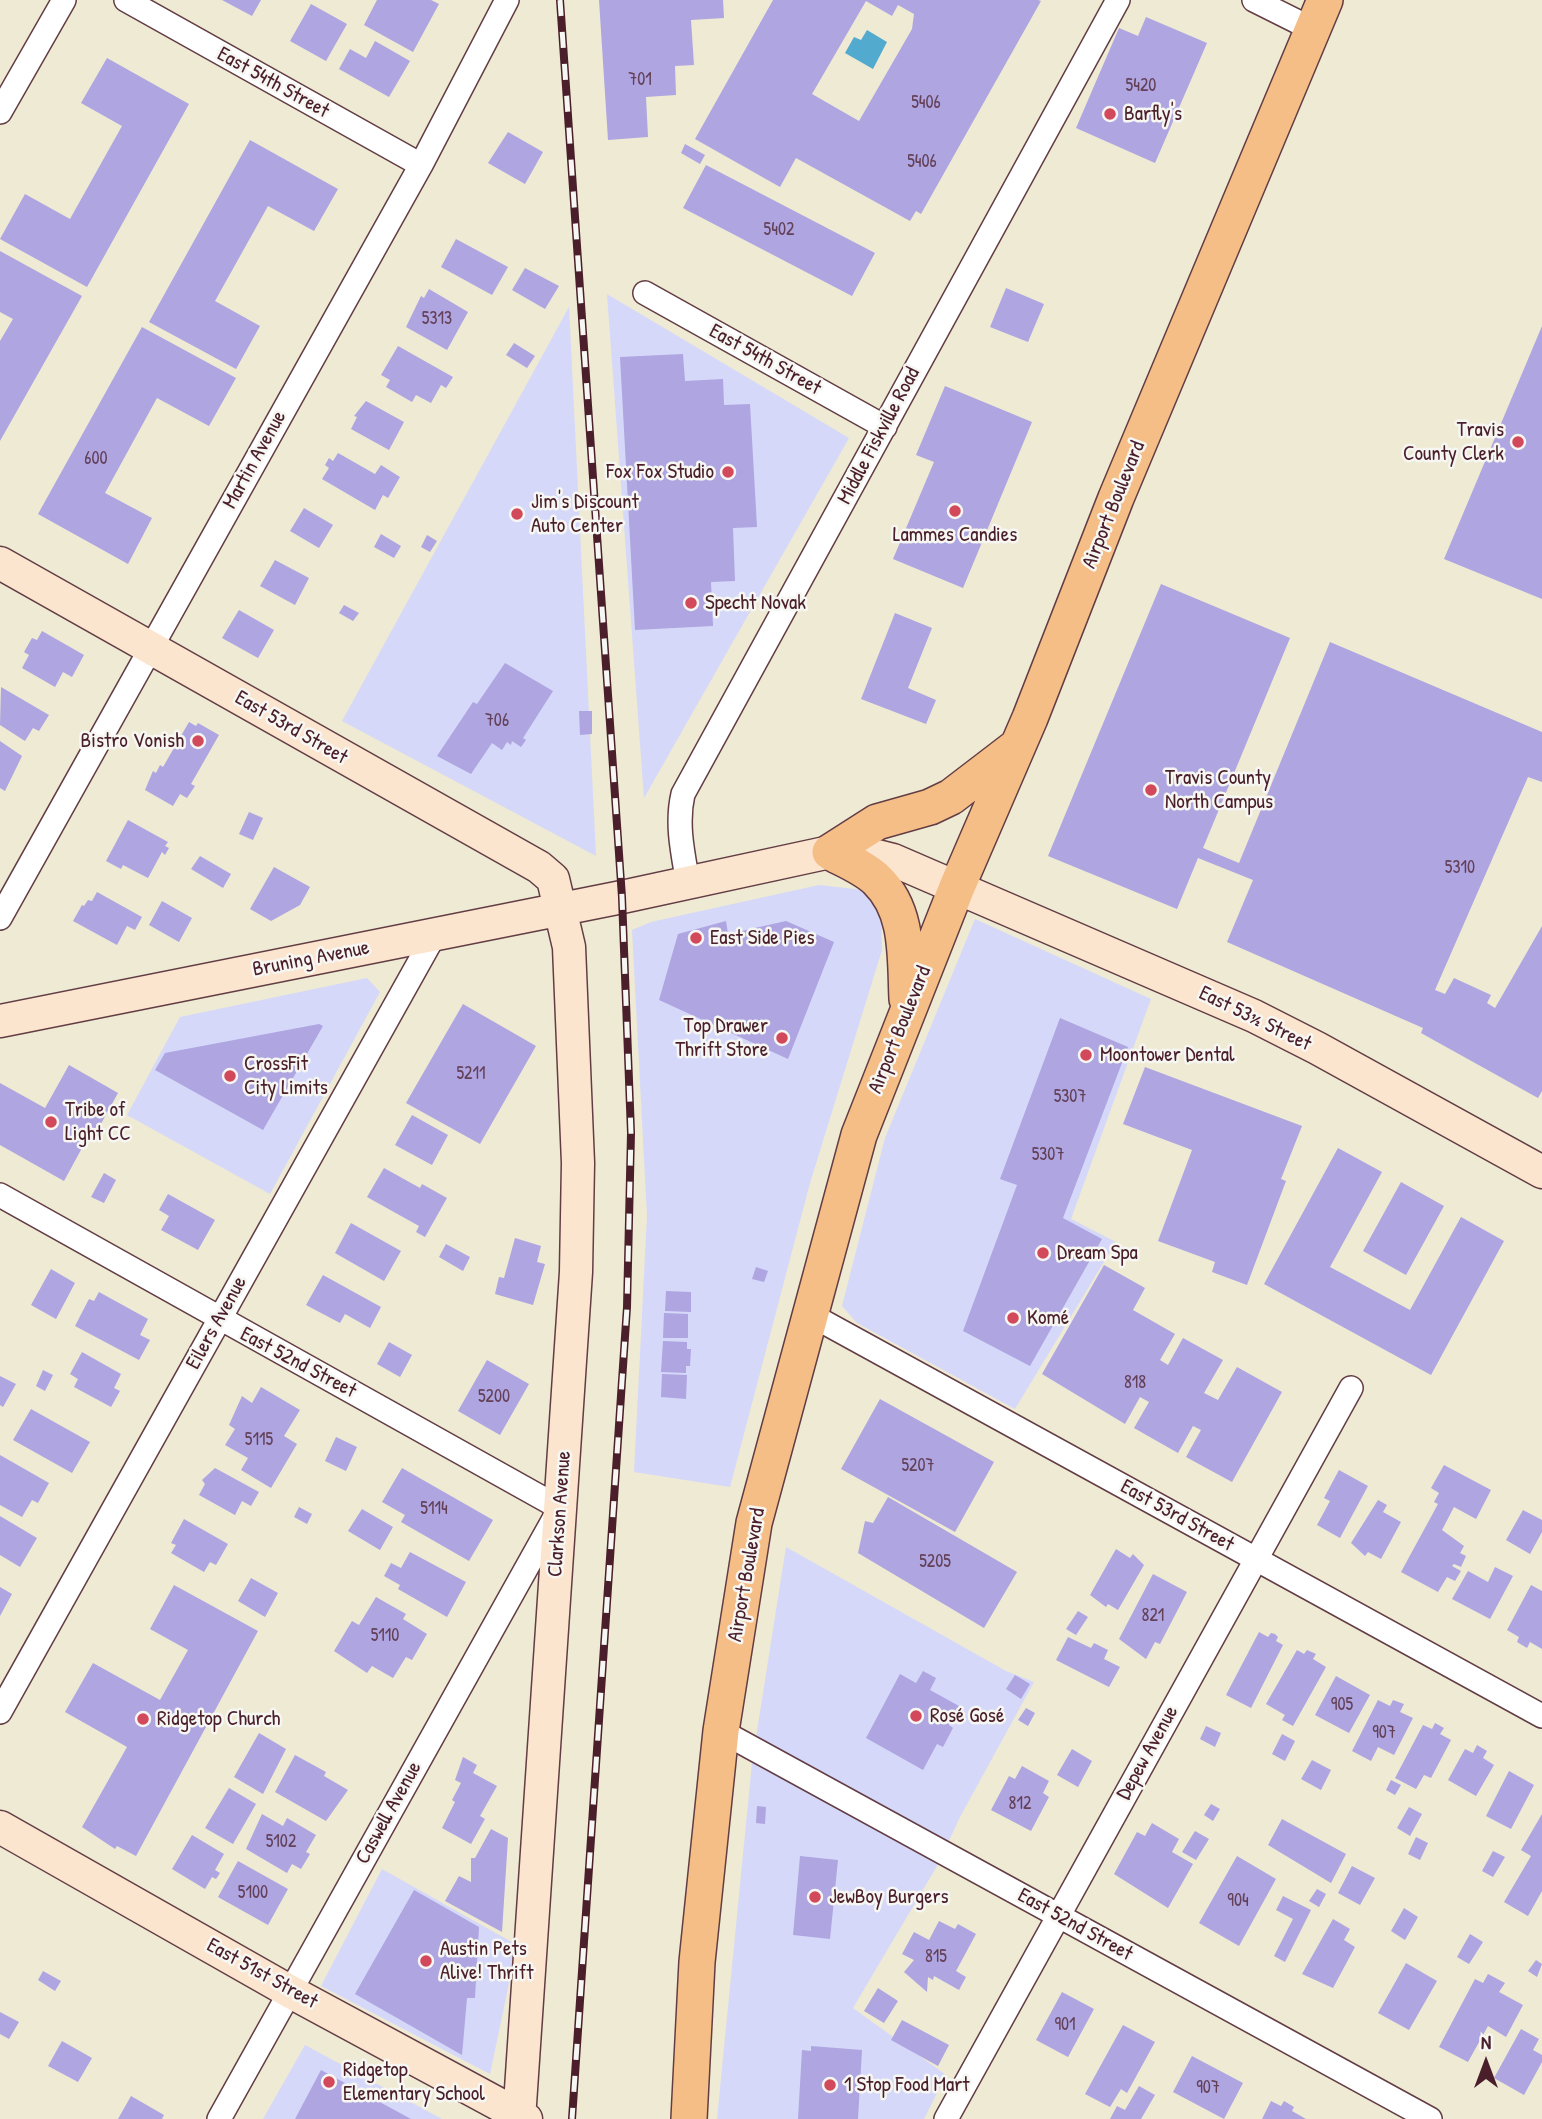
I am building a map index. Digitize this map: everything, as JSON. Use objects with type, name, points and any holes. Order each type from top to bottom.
[{"type":"main road","name":"Airport Boulevard","points":[[689,2119],[697,1962],[721,1731],[754,1522],[859,1135],[957,887],[1018,746],[1122,485],[1318,14]]},
{"type":"main road","points":[[908,1009],[903,928],[893,898],[875,878],[830,852],[877,822],[930,807],[951,797],[1018,746]]},
{"type":"street","points":[[0,112],[64,0]]},
{"type":"street","name":"East 54th Street","points":[[126,0],[421,164]]},
{"type":"street","name":"Martin Avenue","points":[[0,918],[421,164],[507,0]]},
{"type":"street","name":"Middle Fiskville Road","points":[[688,883],[680,832],[679,810],[683,794],[1118,0]]},
{"type":"street","points":[[1254,0],[1318,14]]},
{"type":"street","name":"East 54th Street","points":[[645,293],[885,427]]},
{"type":"street","name":"East 53rd Street","points":[[0,563],[548,872],[553,879],[561,909]]},
{"type":"street","points":[[688,883],[830,852],[861,852],[894,860],[957,887]]},
{"type":"street","name":"Bruning Avenue","points":[[0,1021],[688,883]]},
{"type":"street","name":"East 53½ Street","points":[[957,887],[1254,1017],[1317,1048],[1542,1172]]},
{"type":"street","name":"Clarkson Avenue","points":[[522,2118],[576,1272],[578,1163],[573,1003],[569,941],[561,909]]},
{"type":"street","name":"Eilers Avenue","points":[[0,1713],[435,934]]},
{"type":"street","name":"East 52nd Street","points":[[0,1195],[219,1320],[560,1508]]},
{"type":"street","name":"East 53rd Street","points":[[811,1315],[1542,1716]]},
{"type":"street","name":"Depew Avenue","points":[[946,2119],[1351,1388]]},
{"type":"street","name":"Caswell Avenue","points":[[219,2119],[560,1508]]},
{"type":"street","name":"East 52nd Street","points":[[721,1731],[1430,2119]]},
{"type":"street","name":"East 51st Street","points":[[0,1827],[289,1991],[522,2118]]},
{"type":"shaded area","points":[[607,294],[849,438],[644,798]]},
{"type":"shaded area","name":"Jim's Discount Auto Center","points":[[569,307],[596,856],[342,721]]},
{"type":"shaded area","points":[[819,885],[864,890],[881,914],[882,950],[810,1183],[730,1487],[634,1472],[647,1216],[632,930],[651,922]]},
{"type":"shaded area","points":[[975,919],[1151,999],[1071,1219],[1116,1242],[1015,1409],[857,1323],[842,1306],[885,1138]]},
{"type":"shaded area","points":[[367,978],[380,992],[270,1194],[127,1115],[180,1017]]},
{"type":"shaded area","points":[[786,1547],[1006,1671],[1034,1682],[960,1817],[937,1866],[853,2008],[946,2075],[924,2119],[717,2119],[752,1763]]},
{"type":"shaded area","points":[[382,1869],[517,1945],[490,2074],[321,1986]]},
{"type":"shaded area","name":"Ridgetop Elementary School","points":[[305,2045],[442,2119],[263,2119]]},
{"type":"water","points":[[867,30],[887,42],[873,69],[845,53],[854,37],[861,40]]},
{"type":"building","points":[[222,0],[261,0],[252,16]]},
{"type":"building","points":[[377,0],[431,0],[439,4],[413,52],[364,25]]},
{"type":"building","points":[[599,0],[723,0],[724,18],[691,20],[694,65],[675,66],[676,95],[646,97],[648,137],[608,140]]},
{"type":"building","points":[[773,0],[1041,1],[921,214],[916,211],[910,221],[796,158],[780,187],[695,139]],"holes":[[[866,1],[892,16],[898,5],[914,14],[912,29],[859,121],[812,94]]]},
{"type":"building","points":[[311,4],[347,24],[326,61],[290,41]]},
{"type":"building","points":[[1146,17],[1207,43],[1155,163],[1076,128],[1119,28],[1138,36]]},
{"type":"building","points":[[375,41],[410,61],[389,97],[339,69],[350,49],[366,58]]},
{"type":"building","points":[[107,58],[189,104],[87,287],[0,239],[25,194],[70,219],[122,126],[81,103]]},
{"type":"building","points":[[508,132],[543,152],[525,184],[488,163]]},
{"type":"building","points":[[250,140],[338,189],[314,231],[268,206],[215,301],[260,326],[236,369],[149,322]]},
{"type":"building","points":[[685,144],[705,155],[700,164],[681,153]]},
{"type":"building","points":[[706,165],[875,253],[852,296],[683,208]]},
{"type":"building","points":[[456,239],[508,267],[492,295],[441,267]]},
{"type":"building","points":[[0,251],[82,296],[0,441],[0,341],[13,319],[0,312]]},
{"type":"building","points":[[525,268],[559,286],[545,309],[512,290]]},
{"type":"building","points":[[1006,288],[1044,304],[1028,342],[990,327]]},
{"type":"building","points":[[429,289],[468,312],[447,350],[406,327],[421,296],[424,298]]},
{"type":"building","name":"Travis County Clerk","points":[[1542,326],[1542,599],[1444,559]]},
{"type":"building","points":[[142,327],[236,378],[209,426],[157,398],[105,493],[152,518],[128,564],[38,514]]},
{"type":"building","points":[[514,343],[535,356],[527,368],[506,355]]},
{"type":"building","points":[[398,346],[453,377],[446,388],[441,385],[431,403],[416,395],[412,402],[386,387],[390,380],[381,375]]},
{"type":"building","points":[[683,354],[685,381],[723,379],[724,405],[750,404],[757,527],[733,528],[735,581],[711,582],[713,626],[635,630],[620,357]]},
{"type":"building","name":"Lammes Candies","points":[[945,386],[1032,422],[963,588],[893,559],[934,462],[916,455]]},
{"type":"building","points":[[366,401],[404,422],[389,450],[351,429],[357,417],[354,416]]},
{"type":"building","points":[[338,453],[375,474],[381,465],[400,477],[388,498],[383,495],[375,510],[322,479],[329,468],[325,465],[329,458],[333,461]]},
{"type":"building","points":[[304,508],[333,525],[319,548],[290,531]]},
{"type":"building","points":[[381,534],[401,546],[394,558],[374,547]]},
{"type":"building","points":[[427,535],[437,541],[430,552],[421,547]]},
{"type":"building","points":[[275,560],[309,578],[295,605],[260,586]]},
{"type":"building","points":[[1161,584],[1290,638],[1203,848],[1239,863],[1330,642],[1542,732],[1542,782],[1528,777],[1435,990],[1445,994],[1454,978],[1491,995],[1487,1003],[1495,1008],[1542,926],[1542,1091],[1538,1098],[1421,1033],[1423,1028],[1227,942],[1253,880],[1198,858],[1177,909],[1048,856]]},
{"type":"building","points":[[344,605],[359,613],[353,621],[339,613]]},
{"type":"building","points":[[239,610],[274,630],[258,658],[222,638]]},
{"type":"building","points":[[895,613],[932,628],[908,688],[936,700],[926,724],[861,699]]},
{"type":"building","points":[[42,631],[84,655],[72,677],[63,672],[55,687],[22,668],[29,655],[24,652],[32,638],[37,640]]},
{"type":"building","points":[[505,663],[553,691],[523,738],[526,740],[521,747],[512,741],[511,745],[507,742],[502,750],[492,743],[471,774],[437,756],[473,702],[477,704]]},
{"type":"building","points":[[1,687],[49,715],[39,731],[33,728],[25,741],[0,725]]},
{"type":"building","points":[[579,711],[592,711],[592,734],[580,735]]},
{"type":"building","points":[[189,722],[196,726],[198,723],[219,735],[191,784],[195,786],[187,798],[180,794],[173,806],[145,790],[153,771],[156,773],[160,765],[163,767]]},
{"type":"building","points":[[0,741],[22,756],[5,791],[0,788]]},
{"type":"building","points":[[249,812],[263,818],[253,840],[239,834]]},
{"type":"building","points":[[128,820],[168,842],[165,846],[169,848],[165,855],[162,852],[148,878],[123,865],[121,869],[106,861]]},
{"type":"building","points":[[200,856],[231,874],[223,888],[191,869]]},
{"type":"building","points":[[274,867],[310,887],[300,905],[271,921],[250,909]]},
{"type":"building","points":[[97,892],[142,917],[135,930],[127,926],[117,945],[73,921],[82,905],[88,900],[92,901]]},
{"type":"building","points":[[162,901],[192,918],[179,942],[149,925]]},
{"type":"building","points":[[726,921],[728,934],[786,921],[834,942],[788,1059],[659,1000],[678,934]]},
{"type":"building","points":[[463,1004],[536,1046],[480,1144],[406,1103]]},
{"type":"building","points":[[1060,1018],[1128,1047],[1063,1218],[1102,1239],[1030,1366],[963,1331],[1017,1185],[1000,1179]]},
{"type":"building","name":"CrossFit City Limits","points":[[319,1024],[323,1026],[263,1130],[155,1070],[165,1053]]},
{"type":"building","name":"Tribe of Light CC","points":[[69,1065],[118,1093],[92,1140],[88,1137],[64,1181],[0,1145],[0,1083],[45,1108]]},
{"type":"building","points":[[1145,1067],[1302,1126],[1281,1179],[1286,1181],[1247,1285],[1212,1272],[1215,1262],[1158,1241],[1192,1150],[1123,1124]]},
{"type":"building","points":[[412,1115],[448,1135],[432,1165],[395,1145]]},
{"type":"building","points":[[1338,1148],[1382,1172],[1330,1267],[1410,1310],[1461,1217],[1504,1241],[1431,1375],[1264,1284]]},
{"type":"building","points":[[384,1168],[420,1188],[422,1184],[447,1198],[425,1237],[416,1232],[419,1226],[367,1197]]},
{"type":"building","points":[[104,1173],[116,1180],[104,1203],[91,1197]]},
{"type":"building","points":[[1401,1182],[1444,1206],[1406,1275],[1363,1251]]},
{"type":"building","points":[[168,1194],[215,1220],[198,1250],[161,1230],[169,1216],[159,1210]]},
{"type":"building","points":[[351,1223],[401,1251],[384,1281],[335,1253]]},
{"type":"building","points":[[515,1238],[541,1246],[537,1262],[545,1264],[533,1305],[495,1294],[499,1277],[504,1278]]},
{"type":"building","points":[[446,1244],[470,1257],[463,1271],[439,1257]]},
{"type":"building","points":[[1104,1265],[1145,1288],[1133,1310],[1175,1334],[1160,1360],[1168,1365],[1183,1338],[1223,1360],[1204,1393],[1218,1400],[1237,1367],[1282,1392],[1232,1482],[1186,1457],[1201,1430],[1193,1426],[1178,1453],[1134,1428],[1149,1402],[1140,1397],[1125,1424],[1042,1374]]},
{"type":"building","points":[[756,1267],[768,1271],[764,1282],[752,1279]]},
{"type":"building","points":[[51,1269],[75,1283],[56,1319],[31,1305]]},
{"type":"building","points":[[323,1275],[381,1307],[370,1328],[345,1314],[340,1323],[306,1305]]},
{"type":"building","points":[[666,1291],[691,1292],[691,1312],[665,1311]]},
{"type":"building","points":[[99,1292],[148,1319],[140,1335],[150,1340],[139,1360],[75,1326],[89,1299],[94,1301]]},
{"type":"building","points":[[664,1313],[688,1314],[688,1338],[663,1338]]},
{"type":"building","points":[[663,1341],[687,1342],[687,1349],[691,1349],[690,1366],[686,1366],[686,1373],[661,1372]]},
{"type":"building","points":[[389,1342],[412,1355],[400,1377],[377,1364]]},
{"type":"building","points":[[82,1352],[121,1374],[114,1388],[120,1391],[111,1407],[74,1387],[78,1379],[70,1374]]},
{"type":"building","points":[[487,1360],[529,1384],[500,1435],[458,1411]]},
{"type":"building","points":[[43,1370],[53,1375],[45,1391],[36,1386]]},
{"type":"building","points":[[662,1374],[687,1375],[686,1399],[661,1397]]},
{"type":"building","points":[[0,1376],[16,1384],[3,1407],[0,1405]]},
{"type":"building","points":[[261,1387],[300,1410],[284,1436],[297,1444],[271,1488],[241,1470],[248,1458],[225,1445],[235,1429],[229,1425],[242,1396],[252,1403]]},
{"type":"building","points":[[880,1399],[994,1462],[955,1532],[841,1469]]},
{"type":"building","points":[[31,1409],[90,1442],[72,1473],[13,1440]]},
{"type":"building","points":[[336,1437],[357,1447],[346,1471],[325,1461]]},
{"type":"building","points":[[0,1455],[49,1483],[38,1503],[32,1500],[22,1517],[0,1505]]},
{"type":"building","points":[[1444,1465],[1491,1490],[1476,1519],[1454,1507],[1442,1530],[1464,1546],[1460,1553],[1466,1556],[1461,1567],[1454,1564],[1452,1566],[1461,1571],[1455,1581],[1447,1577],[1438,1592],[1401,1572],[1438,1504],[1434,1502],[1439,1493],[1431,1488]]},
{"type":"building","points":[[215,1468],[259,1492],[251,1506],[242,1501],[235,1515],[199,1495],[205,1484],[202,1480]]},
{"type":"building","points":[[402,1468],[493,1520],[469,1561],[401,1522],[405,1515],[382,1502]]},
{"type":"building","points":[[1339,1470],[1368,1486],[1340,1538],[1317,1525],[1330,1501],[1324,1498]]},
{"type":"building","points":[[888,1497],[1017,1572],[984,1628],[858,1553],[865,1521],[873,1523]]},
{"type":"building","points":[[1378,1500],[1387,1505],[1383,1512],[1401,1522],[1381,1559],[1368,1552],[1365,1556],[1351,1543]]},
{"type":"building","points":[[299,1507],[312,1514],[307,1524],[294,1517]]},
{"type":"building","points":[[362,1509],[393,1527],[380,1550],[348,1531]]},
{"type":"building","points":[[1523,1510],[1542,1520],[1542,1532],[1530,1554],[1506,1540]]},
{"type":"building","points":[[0,1516],[37,1538],[20,1567],[0,1555]]},
{"type":"building","points":[[184,1519],[228,1544],[216,1565],[210,1562],[204,1572],[171,1553],[176,1545],[171,1543]]},
{"type":"building","points":[[1116,1549],[1130,1558],[1133,1554],[1144,1565],[1118,1610],[1108,1604],[1106,1607],[1090,1595]]},
{"type":"building","points":[[410,1552],[466,1582],[447,1617],[398,1589],[400,1585],[384,1576],[391,1563],[401,1568]]},
{"type":"building","points":[[1495,1567],[1513,1576],[1490,1619],[1452,1599],[1468,1571],[1488,1582]]},
{"type":"building","points":[[1153,1574],[1187,1592],[1160,1644],[1155,1642],[1146,1659],[1119,1639]]},
{"type":"building","points":[[251,1578],[278,1593],[265,1617],[238,1601]]},
{"type":"building","name":"Ridgetop Church","points":[[174,1585],[258,1631],[136,1856],[117,1846],[115,1849],[82,1827],[127,1747],[65,1712],[93,1663],[160,1700],[188,1650],[150,1629]]},
{"type":"building","points":[[1531,1585],[1542,1591],[1542,1649],[1530,1642],[1527,1648],[1517,1642],[1519,1637],[1507,1630]]},
{"type":"building","points":[[0,1587],[12,1594],[0,1616]]},
{"type":"building","points":[[376,1597],[406,1614],[403,1619],[427,1634],[412,1660],[406,1657],[393,1678],[372,1666],[367,1673],[334,1651],[352,1621],[359,1625]]},
{"type":"building","points":[[1078,1611],[1088,1617],[1076,1635],[1066,1629]]},
{"type":"building","points":[[1259,1632],[1268,1637],[1271,1633],[1275,1634],[1278,1637],[1276,1641],[1283,1645],[1251,1708],[1226,1695]]},
{"type":"building","points":[[1068,1637],[1091,1648],[1094,1643],[1108,1650],[1104,1659],[1120,1667],[1109,1687],[1056,1660]]},
{"type":"building","points":[[1297,1650],[1304,1654],[1307,1650],[1316,1654],[1313,1659],[1326,1667],[1293,1726],[1282,1720],[1285,1715],[1266,1704]]},
{"type":"building","name":"Rosé Gosé","points":[[923,1671],[936,1678],[930,1690],[959,1706],[949,1725],[953,1728],[943,1747],[937,1744],[923,1770],[866,1738],[900,1674],[916,1683]]},
{"type":"building","points":[[1015,1675],[1030,1684],[1021,1699],[1006,1689]]},
{"type":"building","points":[[1336,1676],[1370,1695],[1349,1733],[1315,1715]]},
{"type":"building","points":[[1378,1700],[1390,1706],[1393,1700],[1404,1704],[1400,1712],[1413,1718],[1394,1755],[1378,1747],[1371,1761],[1352,1751]]},
{"type":"building","points":[[1026,1708],[1035,1713],[1028,1726],[1018,1720]]},
{"type":"building","points":[[1435,1723],[1444,1728],[1440,1734],[1451,1740],[1431,1778],[1424,1775],[1416,1789],[1395,1778],[1423,1725],[1432,1729]]},
{"type":"building","points":[[1206,1726],[1221,1733],[1215,1747],[1200,1739]]},
{"type":"building","points":[[259,1733],[286,1749],[263,1794],[234,1777]]},
{"type":"building","points":[[1282,1734],[1295,1741],[1285,1761],[1272,1754]]},
{"type":"building","points":[[1477,1745],[1487,1751],[1483,1758],[1494,1765],[1476,1796],[1448,1780],[1465,1749],[1473,1753]]},
{"type":"building","points":[[1072,1749],[1092,1761],[1078,1787],[1057,1775]]},
{"type":"building","points":[[295,1755],[326,1772],[324,1776],[348,1790],[326,1821],[275,1792]]},
{"type":"building","points":[[463,1757],[477,1765],[473,1773],[497,1786],[480,1816],[485,1819],[471,1844],[442,1828],[461,1783],[455,1780]]},
{"type":"building","points":[[1312,1760],[1331,1770],[1321,1790],[1301,1779]]},
{"type":"building","points":[[1022,1766],[1049,1781],[1043,1793],[1049,1797],[1031,1831],[991,1810],[1009,1776],[1015,1779]]},
{"type":"building","points":[[1509,1771],[1534,1785],[1511,1829],[1486,1816]]},
{"type":"building","points":[[1391,1780],[1401,1785],[1395,1795],[1386,1790]]},
{"type":"building","points":[[229,1788],[256,1804],[233,1844],[205,1828]]},
{"type":"building","points":[[1211,1804],[1220,1809],[1213,1821],[1204,1815]]},
{"type":"building","points":[[757,1806],[766,1807],[765,1824],[756,1823]]},
{"type":"building","points":[[1409,1807],[1422,1814],[1410,1836],[1397,1828]]},
{"type":"building","points":[[262,1814],[283,1826],[287,1818],[316,1835],[306,1852],[310,1854],[301,1869],[292,1864],[287,1873],[246,1849]]},
{"type":"building","points":[[1542,1814],[1542,1891],[1528,1916],[1504,1902],[1531,1856],[1521,1850]]},
{"type":"building","points":[[1282,1819],[1346,1854],[1331,1883],[1268,1845]]},
{"type":"building","points":[[1152,1823],[1179,1839],[1172,1852],[1193,1864],[1168,1908],[1114,1874],[1137,1832],[1145,1836]]},
{"type":"building","points":[[491,1829],[508,1838],[502,1932],[445,1901],[459,1876],[471,1882],[471,1858],[475,1858]]},
{"type":"building","points":[[1195,1831],[1209,1839],[1196,1860],[1182,1852]]},
{"type":"building","points":[[192,1835],[224,1854],[215,1870],[220,1873],[216,1879],[212,1877],[205,1889],[172,1869]]},
{"type":"building","points":[[1416,1837],[1428,1843],[1420,1860],[1408,1854]]},
{"type":"building","points":[[1493,1851],[1505,1857],[1493,1877],[1482,1871]]},
{"type":"building","name":"JewBoy Burgers","points":[[800,1856],[838,1860],[830,1939],[793,1935]]},
{"type":"building","points":[[1237,1856],[1276,1879],[1239,1946],[1199,1923]]},
{"type":"building","points":[[238,1861],[288,1889],[268,1925],[218,1897]]},
{"type":"building","points":[[1352,1866],[1375,1878],[1360,1905],[1338,1893]]},
{"type":"building","points":[[1317,1889],[1326,1894],[1319,1907],[1309,1901]]},
{"type":"building","name":"Austin Pets Alive! Thrift","points":[[414,1890],[479,1927],[475,1998],[467,1998],[462,2055],[355,1994]]},
{"type":"building","points":[[1283,1896],[1311,1910],[1285,1962],[1274,1956],[1293,1919],[1276,1910]]},
{"type":"building","points":[[1404,1908],[1418,1917],[1405,1940],[1391,1931]]},
{"type":"building","points":[[1333,1919],[1350,1929],[1344,1940],[1355,1947],[1333,1988],[1302,1974]]},
{"type":"building","points":[[939,1921],[955,1929],[958,1924],[976,1934],[956,1971],[966,1977],[959,1990],[934,1976],[933,1980],[928,1977],[927,1992],[904,1972],[914,1960],[902,1954],[914,1932],[929,1940]]},
{"type":"building","points":[[1470,1934],[1483,1942],[1469,1964],[1457,1957]]},
{"type":"building","points":[[1536,1960],[1542,1964],[1537,1977],[1528,1971]]},
{"type":"building","points":[[1406,1963],[1437,1981],[1409,2030],[1378,2013]]},
{"type":"building","points":[[43,1971],[61,1981],[55,1991],[38,1980]]},
{"type":"building","points":[[1488,1974],[1505,1983],[1499,1992],[1523,2005],[1506,2037],[1488,2026],[1468,2062],[1439,2047],[1475,1979],[1483,1983]]},
{"type":"building","points":[[878,1988],[898,2001],[884,2023],[864,2011]]},
{"type":"building","points":[[1062,1992],[1094,2009],[1068,2057],[1036,2040]]},
{"type":"building","points":[[0,2012],[19,2022],[9,2039],[0,2034]]},
{"type":"building","points":[[902,2020],[949,2045],[938,2066],[891,2040]]},
{"type":"building","points":[[1123,2025],[1155,2042],[1127,2093],[1121,2089],[1110,2107],[1085,2094]]},
{"type":"building","points":[[1521,2029],[1539,2039],[1533,2050],[1542,2055],[1542,2062],[1524,2095],[1494,2078]]},
{"type":"building","points":[[62,2041],[92,2058],[78,2082],[48,2066]]},
{"type":"building","name":"1 Stop Food Mart","points":[[811,2046],[862,2050],[858,2119],[798,2119],[802,2050],[811,2051]]},
{"type":"building","points":[[1192,2056],[1243,2083],[1224,2119],[1173,2092]]},
{"type":"building","points":[[321,2070],[411,2119],[295,2119]]},
{"type":"building","points":[[1139,2086],[1155,2095],[1141,2119],[1110,2119],[1117,2106],[1125,2110]]},
{"type":"building","points":[[131,2096],[164,2115],[162,2119],[118,2119]]},
{"type":"building","points":[[1271,2101],[1281,2106],[1284,2101],[1294,2107],[1292,2111],[1306,2119],[1262,2119]]},
{"type":"railway","points":[[560,0],[622,897],[631,1133],[627,1307],[572,2119]]},
{"type":"place","name":"Barfly's","points":[[1110,114]]},
{"type":"place","name":"Travis County Clerk","points":[[1518,442]]},
{"type":"place","name":"Fox Fox Studio","points":[[728,472]]},
{"type":"place","name":"Lammes Candies","points":[[955,511]]},
{"type":"place","name":"Jim's Discount Auto Center","points":[[517,514]]},
{"type":"place","name":"Specht Novak","points":[[691,603]]},
{"type":"place","name":"Bistro Vonish","points":[[198,741]]},
{"type":"place","name":"Travis County North Campus","points":[[1151,790]]},
{"type":"place","name":"East Side Pies","points":[[696,938]]},
{"type":"place","name":"Top Drawer Thrift Store","points":[[782,1038]]},
{"type":"place","name":"Moontower Dental","points":[[1086,1055]]},
{"type":"place","name":"CrossFit City Limits","points":[[230,1076]]},
{"type":"place","name":"Tribe of Light CC","points":[[51,1122]]},
{"type":"place","name":"Dream Spa","points":[[1043,1253]]},
{"type":"place","name":"Komé","points":[[1013,1318]]},
{"type":"place","name":"Rosé Gosé","points":[[916,1716]]},
{"type":"place","name":"Ridgetop Church","points":[[143,1719]]},
{"type":"place","name":"JewBoy Burgers","points":[[815,1897]]},
{"type":"place","name":"Austin Pets Alive! Thrift","points":[[426,1961]]},
{"type":"place","name":"Ridgetop Elementary School","points":[[329,2082]]},
{"type":"place","name":"1 Stop Food Mart","points":[[830,2085]]}]
